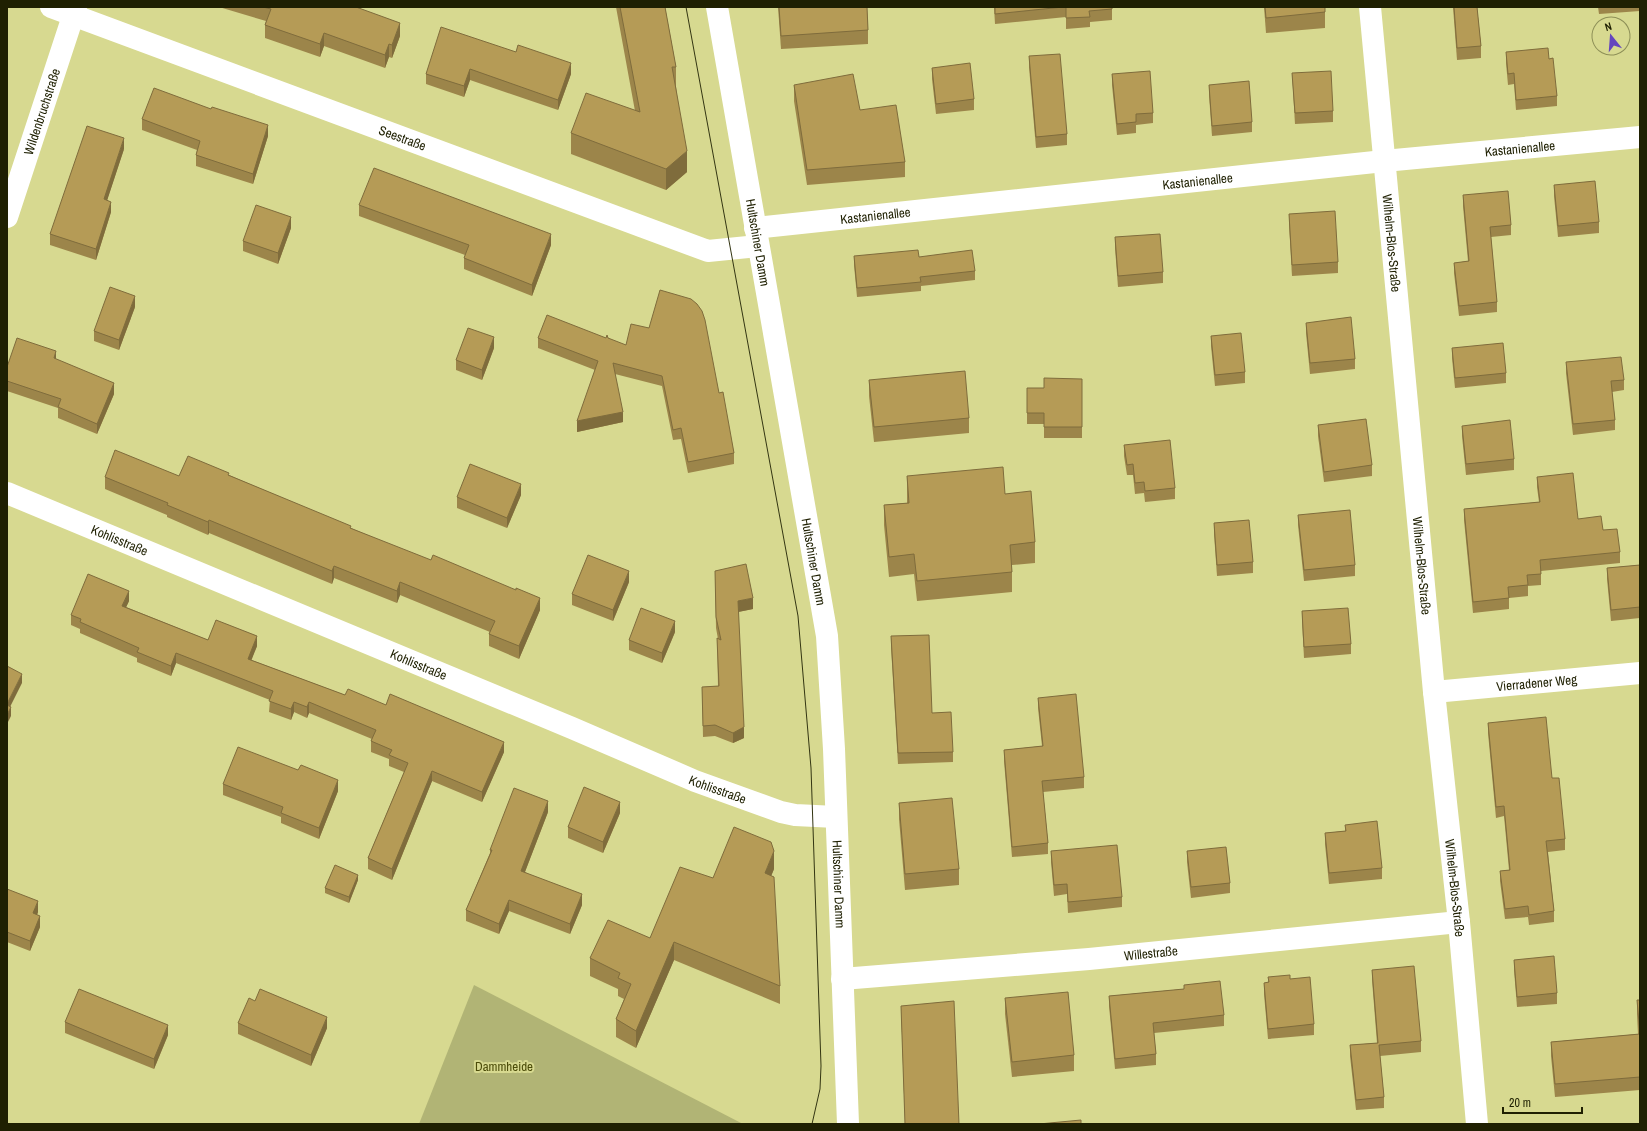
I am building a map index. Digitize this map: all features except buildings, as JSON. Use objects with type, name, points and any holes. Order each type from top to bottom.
[{"type":"street","name":"Seestraße","points":[[51,7],[75,11],[708,251],[756,237]]},
{"type":"street","name":"Hultschiner Damm","points":[[717,7],[756,237],[827,636],[836,817],[848,1124]]},
{"type":"street","name":"Wilhelm-Blos-Straße","points":[[1370,7],[1434,692],[1459,922],[1477,1124]]},
{"type":"street","name":"Wildenbruchstraße","points":[[7,217],[75,11]]},
{"type":"street","name":"Kastanienallee","points":[[756,237],[1384,161],[1640,137]]},
{"type":"street","name":"Kohlisstraße","points":[[7,493],[572,728],[695,781],[781,812],[795,815],[836,817]]},
{"type":"street","name":"Vierradener Weg","points":[[1434,692],[1640,674]]},
{"type":"street","name":"Willestraße","points":[[842,978],[1097,958],[1459,922]]},
{"type":"green space","name":"Dammheide","points":[[474,985],[743,1124],[419,1124]]},
{"type":"tram line","points":[[686,7],[798,616],[811,768],[821,1066],[820,1089],[812,1124]]}]
